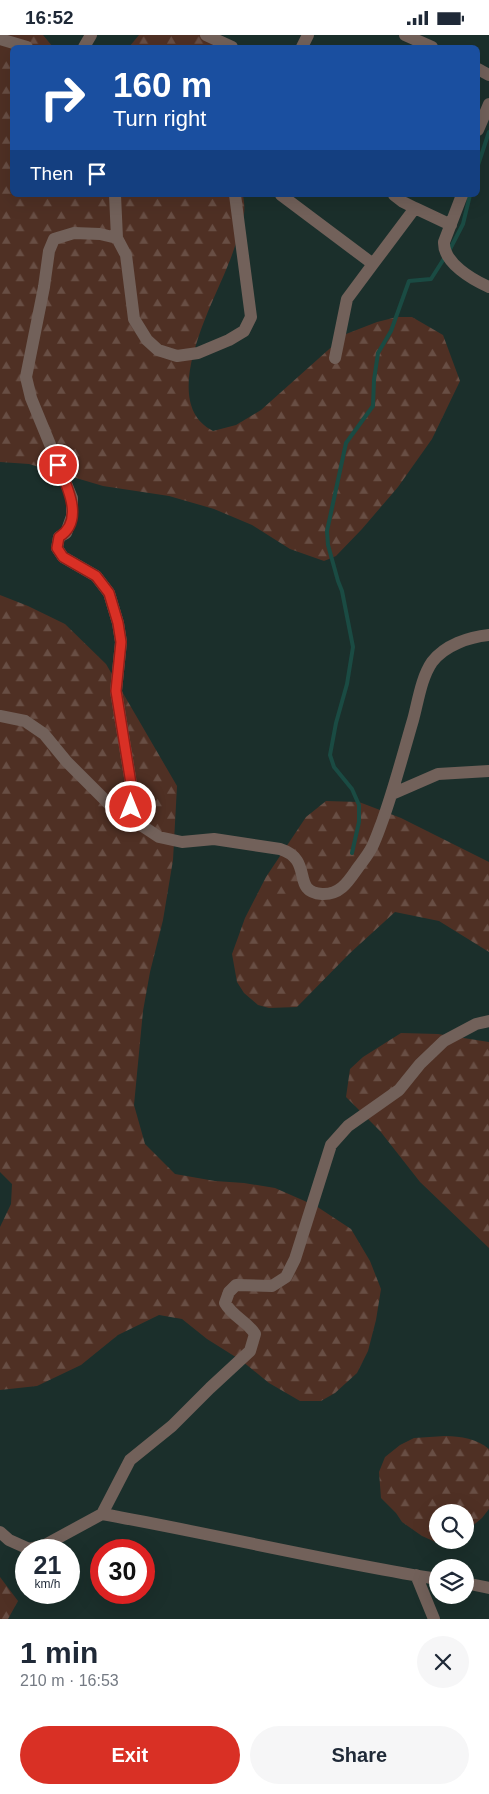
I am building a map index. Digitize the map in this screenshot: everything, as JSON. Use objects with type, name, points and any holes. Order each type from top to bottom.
[{"type":"street","points":[[206,35],[228,45]]},
{"type":"street","points":[[405,35],[428,45]]},
{"type":"street","points":[[0,39],[20,45]]},
{"type":"street","points":[[481,127],[489,104]]},
{"type":"street","points":[[115,197],[117,238],[126,255],[134,319],[147,340],[158,351],[177,356],[198,353],[229,340],[244,331],[251,317],[235,197]]},
{"type":"street","points":[[284,197],[373,264]]},
{"type":"street","points":[[397,197],[403,202],[451,225]]},
{"type":"street","points":[[461,197],[444,242],[444,247],[451,260],[468,278],[489,287]]},
{"type":"street","points":[[335,358],[347,299],[416,208]]},
{"type":"street","points":[[117,238],[100,234],[74,233],[54,239],[49,251],[44,287],[26,377],[31,398],[72,498],[72,517],[66,533],[59,537],[57,548],[63,557],[96,576],[109,593],[118,623],[121,642],[116,691],[133,796],[129,817]]},
{"type":"street","points":[[0,716],[25,721],[44,733],[67,762],[109,804],[159,837],[182,841],[214,839],[280,849],[289,852],[297,859],[301,868],[304,885],[309,891],[320,894],[333,894],[346,885],[372,847],[392,794],[422,686],[431,663],[443,650],[475,637],[489,635]]},
{"type":"street","points":[[392,794],[438,774],[489,771]]},
{"type":"street","points":[[0,1532],[29,1549],[45,1545],[102,1514],[130,1460],[172,1426],[250,1351],[255,1335],[250,1326],[231,1313],[225,1303],[229,1292],[236,1285],[272,1286],[286,1277],[295,1259],[331,1145],[348,1126],[399,1090],[420,1064],[444,1041],[476,1024],[489,1021]]},
{"type":"street","points":[[102,1514],[190,1530],[308,1556],[429,1577]]},
{"type":"street","points":[[416,1575],[434,1619]]},
{"type":"street","points":[[474,1585],[489,1588]]},
{"type":"green space","points":[[0,35],[43,35],[51,45],[10,45],[10,197],[243,197],[244,212],[239,233],[202,327],[189,376],[190,399],[197,417],[213,431],[236,425],[261,410],[346,334],[377,322],[397,317],[412,317],[443,335],[460,381],[432,439],[398,487],[336,556],[324,561],[290,549],[252,525],[214,509],[169,496],[103,486],[29,464],[0,462]]},
{"type":"green space","points":[[139,35],[205,35],[215,45],[131,45]]},
{"type":"green space","points":[[0,595],[65,624],[106,664],[177,786],[173,860],[163,920],[150,972],[143,1011],[134,1105],[145,1144],[175,1174],[275,1188],[316,1206],[351,1229],[370,1261],[381,1289],[368,1351],[357,1373],[335,1393],[321,1401],[300,1401],[269,1383],[242,1361],[207,1339],[182,1319],[159,1315],[118,1335],[81,1365],[37,1386],[0,1390],[0,1227],[11,1204],[12,1184],[0,1172]]},
{"type":"green space","points":[[326,801],[359,802],[401,818],[489,862],[489,952],[439,921],[395,912],[349,954],[297,1007],[269,1008],[258,1005],[244,993],[237,982],[232,954],[245,918],[266,877],[306,817]]},
{"type":"green space","points":[[401,1033],[438,1034],[489,1042],[489,1248],[420,1182],[380,1131],[346,1097],[350,1069],[363,1057]]},
{"type":"green space","points":[[457,1437],[479,1443],[489,1449],[489,1509],[474,1525],[474,1504],[429,1504],[429,1539],[402,1522],[381,1498],[379,1472],[385,1457],[400,1445],[414,1438]]},
{"type":"green space","points":[[0,1577],[15,1597],[16,1604],[8,1619],[0,1619]]},
{"type":"waterway","points":[[480,159],[489,132]]},
{"type":"waterway","points":[[449,251],[463,224],[470,197]]},
{"type":"waterway","points":[[352,853],[359,822],[359,805],[352,789],[334,767],[330,755],[336,723],[347,684],[353,647],[342,591],[328,545],[327,531],[346,443],[373,406],[378,353],[391,331],[409,281],[431,279],[445,257]]},
{"type":"route","points":[[58,465],[72,498],[72,517],[66,533],[59,537],[57,548],[63,557],[96,576],[109,593],[118,623],[121,642],[116,691],[133,796],[131,807]]}]
